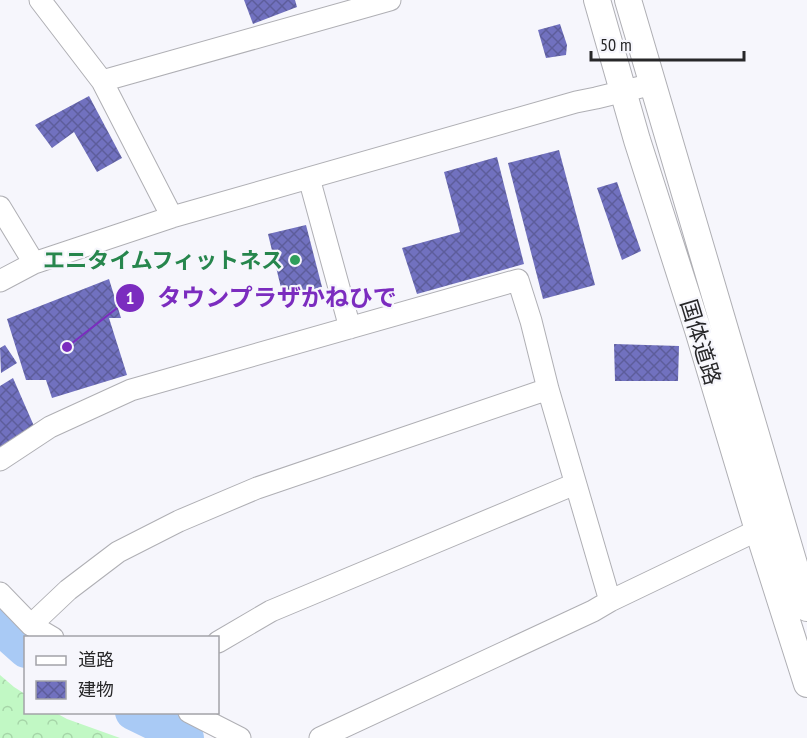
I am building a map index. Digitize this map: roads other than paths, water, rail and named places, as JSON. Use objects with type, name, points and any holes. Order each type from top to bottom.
[{"type":"main road","name":"国体道路","points":[[597,0],[637,140],[807,684]]},
{"type":"main road","name":"国体道路","points":[[628,0],[807,608]]},
{"type":"street","points":[[40,0],[102,81],[172,217]]},
{"type":"street","points":[[102,81],[390,0]]},
{"type":"street","points":[[0,281],[34,263],[172,217],[576,102],[653,84]]},
{"type":"street","points":[[309,178],[350,328]]},
{"type":"street","points":[[0,207],[34,263]]},
{"type":"street","points":[[0,460],[50,427],[131,390],[518,280],[610,601]]},
{"type":"street","points":[[31,625],[68,590],[118,552],[179,521],[257,488],[548,389]]},
{"type":"street","points":[[219,641],[271,611],[575,484]]},
{"type":"street","points":[[320,738],[592,611],[758,530]]},
{"type":"street","points":[[0,593],[31,625],[50,636]]},
{"type":"street","points":[[193,714],[240,738]]},
{"type":"waterway","points":[[0,627],[24,648]]},
{"type":"waterway","points":[[137,714],[186,738]]},
{"type":"place","name":"エニタイムフィットネス","points":[[295,260]]},
{"type":"place","name":"タウンプラザかねひで","points":[[67,347]]}]
